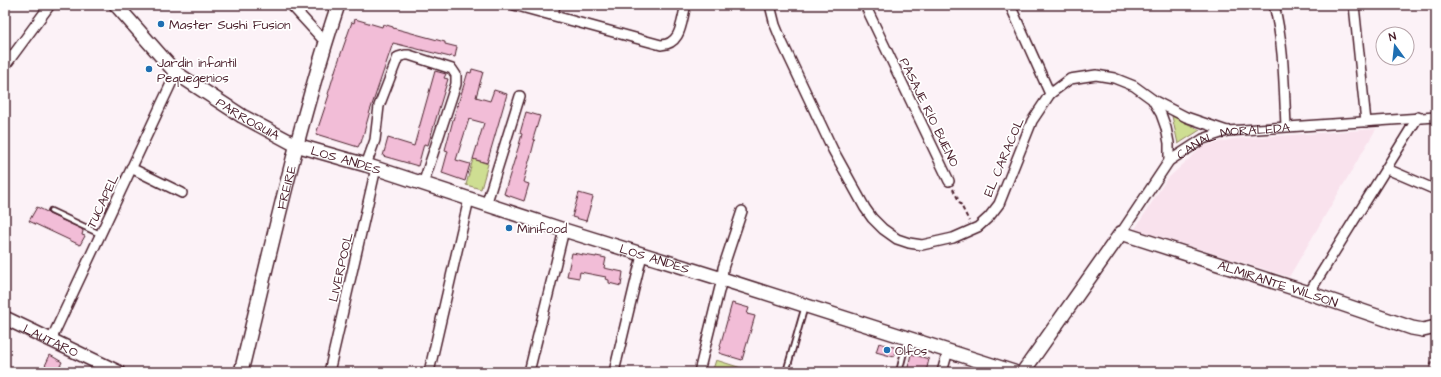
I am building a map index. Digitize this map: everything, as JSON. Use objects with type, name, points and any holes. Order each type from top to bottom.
[{"type":"street","points":[[5,66],[50,5]]},
{"type":"street","name":"PARROQUIA","points":[[116,5],[176,73],[242,116],[296,145]]},
{"type":"street","points":[[291,5],[326,42]]},
{"type":"street","name":"FREIRE","points":[[241,372],[296,145],[338,5]]},
{"type":"street","points":[[514,5],[661,45],[671,43],[678,35],[686,5]]},
{"type":"street","points":[[553,16],[555,5]]},
{"type":"street","name":"EL CARACOL","points":[[770,5],[775,25],[782,42],[833,150],[872,218],[897,239],[909,243],[922,245],[953,238],[978,227],[989,217],[999,204],[1032,121],[1050,94],[1070,79],[1096,75],[1114,78],[1134,86],[1152,99],[1186,117],[1227,131]]},
{"type":"street","name":"PASAJE RÍO BUENO","points":[[865,5],[949,181]]},
{"type":"street","points":[[1010,5],[1050,94]]},
{"type":"street","points":[[1274,5],[1278,20],[1286,126]]},
{"type":"street","points":[[1354,5],[1366,122]]},
{"type":"street","name":"LIVERPOOL","points":[[329,372],[371,166],[379,106],[397,60],[401,56],[409,55],[452,69],[456,75],[456,84],[423,184]]},
{"type":"street","name":"TUCAPEL","points":[[50,340],[176,73]]},
{"type":"street","points":[[486,205],[520,96]]},
{"type":"street","name":"EL CARACOL","points":[[1152,99],[1161,114],[1166,128],[1169,143],[1169,161]]},
{"type":"street","name":"CANAL MORALEDA","points":[[1023,372],[1121,233],[1169,161],[1203,139],[1227,131],[1436,117]]},
{"type":"street","points":[[1309,293],[1418,118]]},
{"type":"street","name":"LOS ANDES","points":[[296,145],[371,166],[642,255],[1014,372]]},
{"type":"street","points":[[131,168],[182,193]]},
{"type":"street","points":[[1387,169],[1436,190]]},
{"type":"street","points":[[429,372],[470,199]]},
{"type":"street","points":[[699,372],[722,279],[723,268],[742,211]]},
{"type":"street","points":[[529,372],[564,230]]},
{"type":"street","name":"ALMIRANTE WILSON","points":[[1121,233],[1309,293],[1412,328],[1423,330],[1436,326]]},
{"type":"street","points":[[614,372],[642,255]]},
{"type":"street","name":"LAUTARO","points":[[5,318],[118,372]]},
{"type":"street","points":[[942,372],[948,351]]},
{"type":"lane","points":[[51,211],[100,234]]},
{"type":"lane","points":[[786,372],[805,306]]},
{"type":"lane","points":[[899,372],[908,338]]},
{"type":"path","name":"PASAJE RÍO BUENO","points":[[949,181],[974,229]]},
{"type":"path","points":[[1428,372],[1436,346]]},
{"type":"shaded area","points":[[1376,129],[1289,277],[1135,229],[1166,180],[1203,146],[1233,139]]},
{"type":"green space","points":[[1172,116],[1200,130],[1178,144]]},
{"type":"green space","points":[[473,159],[488,164],[481,189],[466,185]]},
{"type":"green space","points":[[716,360],[754,372],[712,372]]},
{"type":"building","points":[[355,19],[382,27],[383,24],[445,42],[445,44],[457,47],[455,57],[450,57],[393,43],[361,143],[358,147],[316,134],[336,68],[352,22],[354,23]]},
{"type":"building","points":[[472,69],[483,72],[476,97],[490,101],[494,90],[507,94],[487,163],[473,159],[484,123],[469,119],[456,160],[470,164],[465,181],[442,173],[448,151],[445,150],[453,120],[468,72],[471,73]]},
{"type":"building","points":[[435,71],[446,74],[444,78],[448,79],[428,145],[424,144],[418,166],[383,156],[388,138],[414,146]]},
{"type":"building","points":[[526,112],[540,116],[523,182],[529,184],[524,201],[504,194],[522,134],[520,133]]},
{"type":"building","points":[[579,193],[593,197],[586,221],[572,217]]},
{"type":"building","points":[[37,207],[82,229],[82,235],[85,236],[80,245],[29,221]]},
{"type":"building","points":[[572,253],[606,258],[604,268],[623,272],[621,286],[609,283],[609,280],[605,279],[606,277],[580,272],[579,278],[567,276]]},
{"type":"building","points":[[732,303],[749,308],[747,314],[755,316],[742,360],[719,353]]},
{"type":"building","name":"Olfos","points":[[879,343],[897,348],[894,357],[876,352]]},
{"type":"building","points":[[911,354],[929,359],[926,372],[907,372]]},
{"type":"building","points":[[50,355],[62,362],[57,372],[47,372],[43,370]]},
{"type":"place","name":"Master Sushi Fusion","points":[[161,24]]},
{"type":"place","name":"Jardín infantil Pequegenios","points":[[149,69]]},
{"type":"place","name":"Minifood","points":[[509,228]]},
{"type":"place","name":"Olfos","points":[[887,350]]}]
